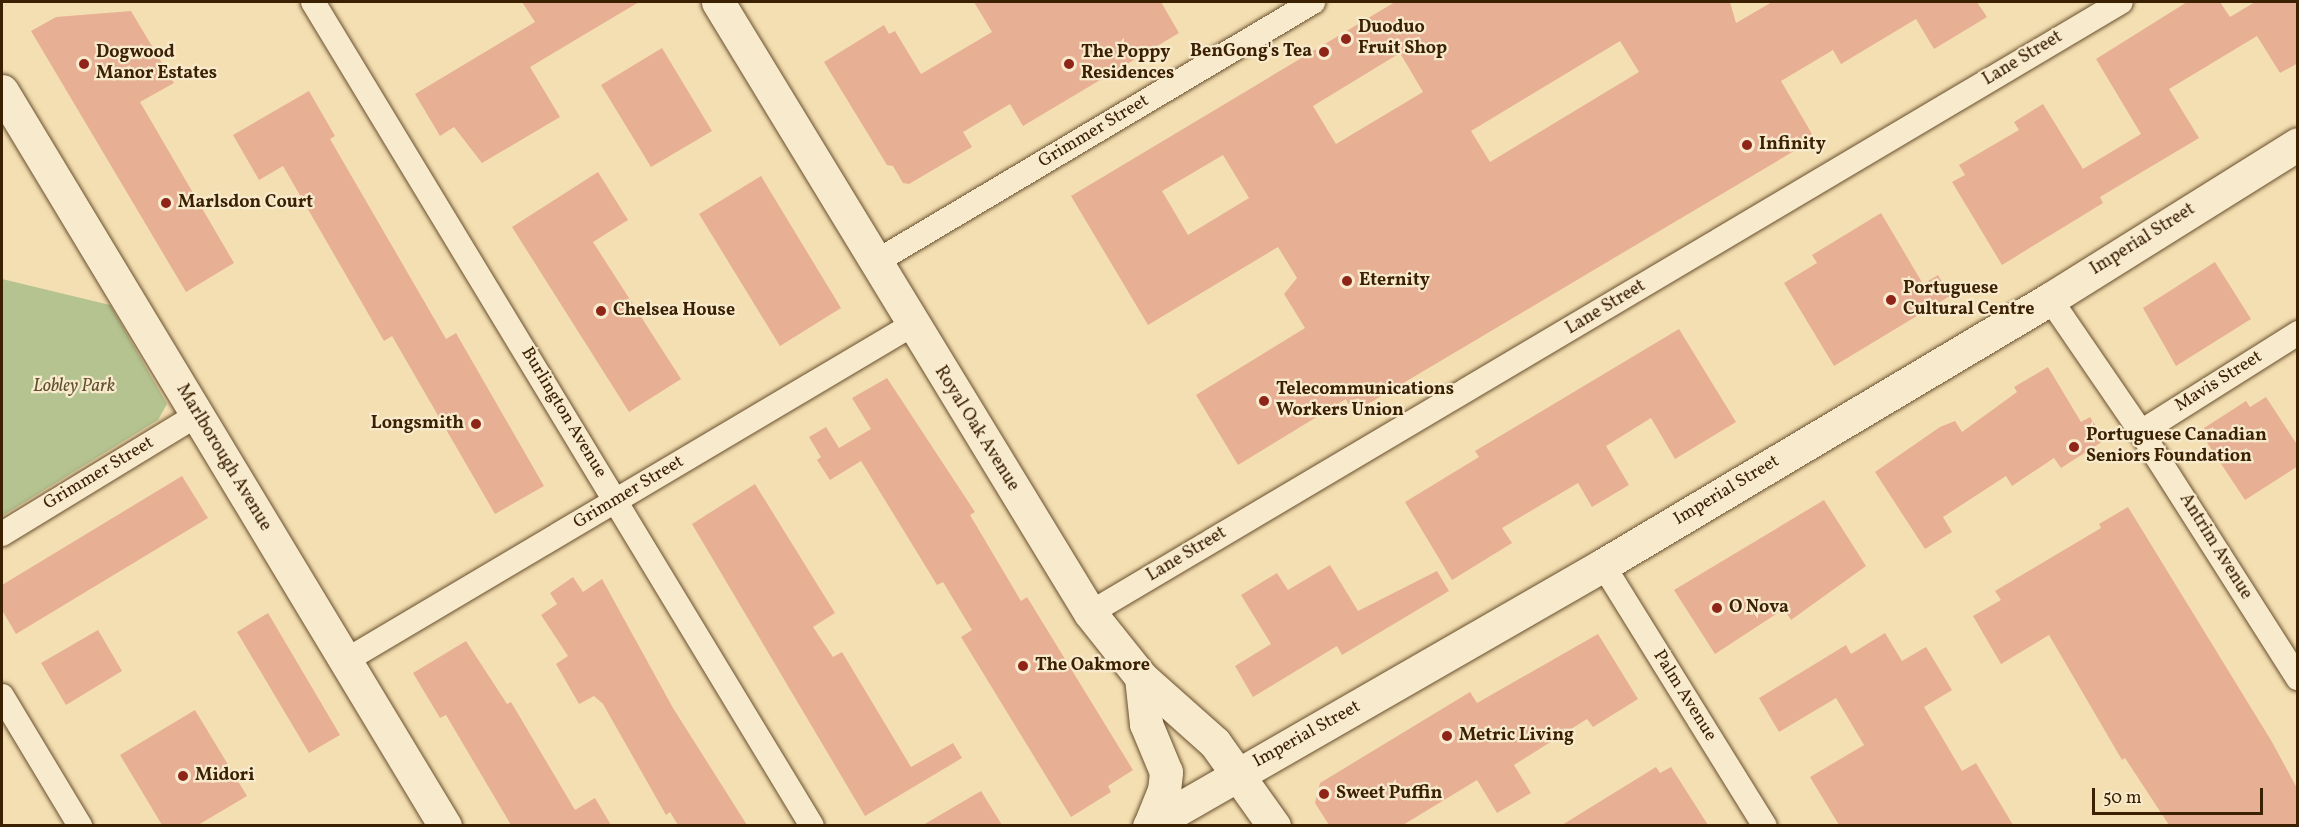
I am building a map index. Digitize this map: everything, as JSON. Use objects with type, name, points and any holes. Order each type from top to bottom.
[{"type":"main road","name":"Royal Oak Avenue","points":[[718,2],[874,263],[1090,613],[1141,677],[1215,743],[1274,825]]},
{"type":"main road","name":"Marlborough Avenue","points":[[2,91],[445,825]]},
{"type":"main road","name":"Imperial Street","points":[[1149,825],[1603,565],[2050,299],[2298,144]]},
{"type":"main road","points":[[1141,677],[1146,724],[1164,759],[1166,772],[1164,790],[1149,825]]},
{"type":"street","name":"Burlington Avenue","points":[[313,2],[812,825]]},
{"type":"street","name":"Grimmer Street","points":[[874,263],[1313,2]]},
{"type":"street","name":"Lane Street","points":[[1090,613],[2121,2]]},
{"type":"street","name":"Antrim Avenue","points":[[2050,299],[2291,651],[2298,678]]},
{"type":"street","name":"Grimmer Street","points":[[345,661],[912,324]]},
{"type":"street","name":"Mavis Street","points":[[2141,432],[2298,333]]},
{"type":"street","name":"Grimmer Street","points":[[2,534],[197,415]]},
{"type":"street","name":"Palm Avenue","points":[[1603,565],[1765,825]]},
{"type":"street","points":[[2,696],[80,825]]},
{"type":"green space","name":"Lobley Park","points":[[2,279],[110,305],[167,404],[158,420],[2,516]]},
{"type":"building","points":[[522,2],[639,2],[530,67],[560,117],[482,163],[454,127],[440,136],[415,94],[535,22]]},
{"type":"building","points":[[974,2],[1161,2],[1179,33],[1023,126],[1010,104],[963,132],[972,147],[909,184],[903,183],[893,166],[887,165],[824,62],[884,25],[889,34],[895,31],[921,74],[992,32]]},
{"type":"building","points":[[1395,2],[1730,2],[1736,23],[1772,2],[1977,2],[1987,17],[1934,49],[1916,19],[1841,64],[1833,50],[1781,81],[1812,134],[1803,139],[1806,144],[1363,407],[1358,398],[1348,404],[1346,399],[1238,465],[1196,395],[1305,328],[1284,294],[1297,278],[1278,247],[1148,325],[1071,196]],"holes":[[[1620,41],[1639,72],[1490,162],[1471,131]],[[1400,53],[1423,92],[1336,144],[1313,106]],[[1223,155],[1249,198],[1188,235],[1162,191]]]},
{"type":"building","points":[[2187,2],[2220,2],[2230,17],[2255,2],[2298,2],[2298,63],[2280,73],[2257,36],[2169,89],[2199,138],[2100,197],[2103,203],[2002,265],[1952,182],[1965,175],[1959,165],[2019,130],[2014,122],[2043,104],[2083,169],[2141,134],[2096,59]]},
{"type":"building","points":[[131,11],[174,83],[140,102],[234,263],[186,292],[31,31],[56,17]]},
{"type":"building","points":[[662,48],[712,131],[651,167],[601,85]]},
{"type":"building","points":[[309,91],[335,136],[330,139],[446,339],[456,333],[544,486],[495,514],[392,336],[384,341],[283,166],[259,180],[233,135]]},
{"type":"building","name":"Chelsea House","points":[[598,172],[628,220],[593,242],[681,379],[629,412],[512,227]]},
{"type":"building","points":[[761,176],[841,308],[780,346],[699,214]]},
{"type":"building","points":[[1881,213],[1923,284],[1938,275],[1950,296],[1834,366],[1784,283],[1817,263],[1812,255]]},
{"type":"building","points":[[2215,262],[2251,319],[2176,366],[2143,308]]},
{"type":"building","points":[[1679,329],[1736,422],[1675,459],[1651,418],[1606,446],[1629,485],[1592,507],[1578,483],[1502,528],[1512,543],[1452,580],[1405,502],[1479,457],[1475,451]]},
{"type":"building","points":[[2048,367],[2081,422],[2090,417],[2105,440],[2061,468],[2054,458],[2012,486],[2006,476],[1943,517],[1952,532],[1925,549],[1875,472],[1940,427],[1955,421],[1962,432],[2017,392],[2014,387]]},
{"type":"building","points":[[887,378],[975,512],[970,515],[1021,601],[1027,597],[1133,770],[1108,786],[1111,792],[1071,817],[961,637],[972,630],[943,582],[937,585],[861,461],[830,480],[817,460],[821,457],[809,437],[826,427],[839,448],[871,429],[852,398]]},
{"type":"building","points":[[2266,397],[2298,446],[2298,466],[2245,500],[2204,438],[2208,435],[2204,428],[2246,401],[2250,407]]},
{"type":"building","points":[[182,476],[208,518],[16,634],[2,610],[2,585]]},
{"type":"building","points":[[755,484],[835,613],[813,627],[833,657],[842,652],[911,767],[953,743],[962,758],[865,816],[692,524]]},
{"type":"building","points":[[1824,500],[1866,566],[1791,620],[1784,609],[1715,654],[1674,590]]},
{"type":"building","points":[[2128,507],[2272,742],[2298,790],[2298,825],[2169,825],[2125,758],[2122,760],[2049,635],[2001,664],[1973,616],[2001,600],[1995,591],[2101,528],[2099,524]]},
{"type":"building","points":[[1330,565],[1358,611],[1437,571],[1449,591],[1342,655],[1337,646],[1253,697],[1235,666],[1271,644],[1241,595],[1277,573],[1288,590]]},
{"type":"building","points":[[573,577],[583,592],[602,579],[673,708],[747,825],[678,825],[670,812],[666,815],[603,704],[594,696],[579,704],[556,664],[568,656],[541,615],[557,604],[550,593]]},
{"type":"building","points":[[268,613],[340,735],[309,753],[237,632]]},
{"type":"building","points":[[98,630],[122,671],[66,705],[41,663]]},
{"type":"building","points":[[1885,633],[1902,661],[1926,647],[1952,690],[1924,707],[1962,771],[1976,763],[2013,825],[1839,825],[1810,777],[1864,745],[1836,698],[1779,732],[1759,698],[1846,645],[1851,654]]},
{"type":"building","points":[[1598,634],[1638,699],[1593,727],[1587,719],[1514,765],[1531,793],[1497,813],[1477,780],[1403,825],[1329,825],[1315,803],[1320,783],[1470,692],[1477,703]]},
{"type":"building","points":[[466,641],[507,704],[511,702],[575,810],[595,798],[611,825],[511,825],[446,715],[440,718],[413,673]]},
{"type":"building","name":"Midori","points":[[195,710],[247,796],[198,825],[162,825],[120,755]]},
{"type":"building","points":[[1656,767],[1660,773],[1671,767],[1708,825],[1562,825]]},
{"type":"building","points":[[981,791],[1002,825],[923,825]]},
{"type":"place","name":"Duoduo Fruit Shop","points":[[1346,39]]},
{"type":"place","name":"BenGong's Tea","points":[[1324,52]]},
{"type":"place","name":"Dogwood Manor Estates","points":[[84,64]]},
{"type":"place","name":"The Poppy Residences","points":[[1069,64]]},
{"type":"place","name":"Infinity","points":[[1747,145]]},
{"type":"place","name":"Marlsdon Court","points":[[166,203]]},
{"type":"place","name":"Eternity","points":[[1347,281]]},
{"type":"place","name":"Portuguese Cultural Centre","points":[[1891,300]]},
{"type":"place","name":"Chelsea House","points":[[601,311]]},
{"type":"place","name":"Telecommunications Workers Union","points":[[1264,401]]},
{"type":"place","name":"Longsmith","points":[[476,424]]},
{"type":"place","name":"Portuguese Canadian Seniors Foundation","points":[[2074,447]]},
{"type":"place","name":"O Nova","points":[[1717,608]]},
{"type":"place","name":"The Oakmore","points":[[1023,666]]},
{"type":"place","name":"Metric Living","points":[[1447,736]]},
{"type":"place","name":"Midori","points":[[183,776]]},
{"type":"place","name":"Sweet Puffin","points":[[1324,794]]}]
